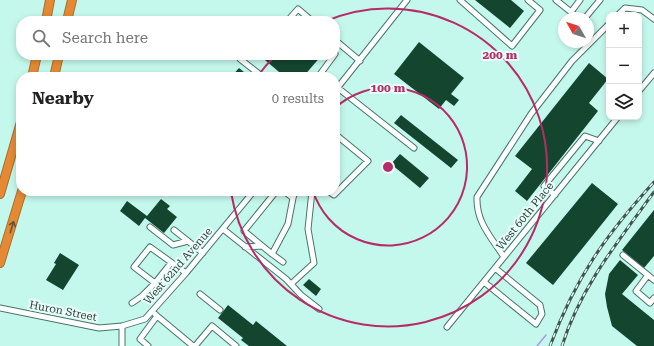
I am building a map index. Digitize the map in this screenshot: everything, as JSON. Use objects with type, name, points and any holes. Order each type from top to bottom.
[{"type":"highway","points":[[47,16],[50,0]]},
{"type":"highway","points":[[68,16],[72,0]]},
{"type":"highway","points":[[33,72],[37,60]]},
{"type":"highway","points":[[55,72],[58,60]]},
{"type":"highway","points":[[0,194],[16,139]]},
{"type":"highway","points":[[0,263],[20,196]]},
{"type":"street","points":[[340,85],[407,0]]},
{"type":"street","points":[[460,0],[512,46],[540,10],[528,0]]},
{"type":"street","points":[[556,0],[570,12],[580,0]]},
{"type":"street","points":[[590,12],[600,0]]},
{"type":"street","points":[[621,12],[625,8],[642,10],[654,19]]},
{"type":"street","points":[[292,16],[298,9],[306,16]]},
{"type":"street","points":[[504,257],[483,225],[477,210],[477,197],[531,114],[572,61],[606,27]]},
{"type":"street","points":[[340,49],[342,46],[360,60]]},
{"type":"street","points":[[241,60],[257,72]]},
{"type":"street","points":[[322,72],[331,60]]},
{"type":"street","points":[[642,88],[653,76]]},
{"type":"street","points":[[340,93],[414,148]]},
{"type":"street","name":"West 60th Place","points":[[447,327],[616,120]]},
{"type":"street","points":[[554,195],[544,186],[585,136],[599,141]]},
{"type":"street","points":[[340,139],[368,161],[340,189]]},
{"type":"street","name":"West 62nd Avenue","points":[[122,326],[145,319],[155,314],[186,273],[250,196]]},
{"type":"street","points":[[270,196],[244,231],[283,262]]},
{"type":"street","points":[[272,254],[288,224],[293,198],[290,196]]},
{"type":"street","points":[[291,284],[314,263],[308,229],[311,196]]},
{"type":"street","points":[[150,227],[173,244],[188,241]]},
{"type":"street","points":[[174,230],[203,253]]},
{"type":"street","points":[[223,230],[319,308]]},
{"type":"street","points":[[245,247],[262,246]]},
{"type":"street","points":[[155,284],[134,267],[150,247],[186,273]]},
{"type":"street","points":[[623,255],[654,280]]},
{"type":"street","points":[[132,303],[155,284],[171,263]]},
{"type":"street","points":[[484,282],[536,324],[542,314],[540,305],[495,268]]},
{"type":"street","points":[[648,275],[636,292],[650,303],[654,298]]},
{"type":"street","points":[[200,294],[220,310]]},
{"type":"street","name":"Huron Street","points":[[0,308],[89,327],[122,326]]},
{"type":"street","points":[[148,346],[140,340],[155,314],[194,346],[212,326],[236,346]]},
{"type":"street","points":[[122,326],[122,346]]},
{"type":"building","points":[[475,0],[511,0],[524,11],[510,28]]},
{"type":"building","points":[[419,42],[464,78],[451,94],[459,100],[454,106],[446,100],[439,109],[394,74]]},
{"type":"building","points":[[265,60],[318,60],[307,72],[279,72]]},
{"type":"building","points":[[589,63],[606,77],[606,82],[589,103],[598,111],[527,201],[515,191],[532,169],[515,156]]},
{"type":"building","points":[[239,68],[244,72],[235,72]]},
{"type":"building","points":[[401,115],[458,160],[451,168],[394,123]]},
{"type":"building","points":[[400,154],[429,178],[420,188],[391,164]]},
{"type":"building","points":[[592,183],[618,204],[553,285],[526,263]]},
{"type":"building","points":[[161,199],[170,206],[167,209],[177,217],[164,233],[145,218],[139,226],[120,211],[127,201],[147,216]]},
{"type":"building","points":[[654,210],[654,256],[644,268],[622,250]]},
{"type":"building","points":[[60,253],[79,265],[63,290],[46,280],[56,264],[54,263]]},
{"type":"building","points":[[620,260],[638,275],[622,294],[654,320],[654,346],[637,346],[612,326],[605,294],[609,274]]},
{"type":"building","points":[[309,279],[321,289],[316,296],[303,285]]},
{"type":"building","points":[[228,305],[253,325],[256,321],[287,346],[249,346],[241,340],[243,338],[218,318]]},
{"type":"waterway","points":[[537,346],[546,335]]},
{"type":"railway","points":[[550,346],[570,299],[593,258],[606,239],[654,182]]},
{"type":"railway","points":[[562,346],[579,304],[590,284],[614,247],[654,192]]}]
